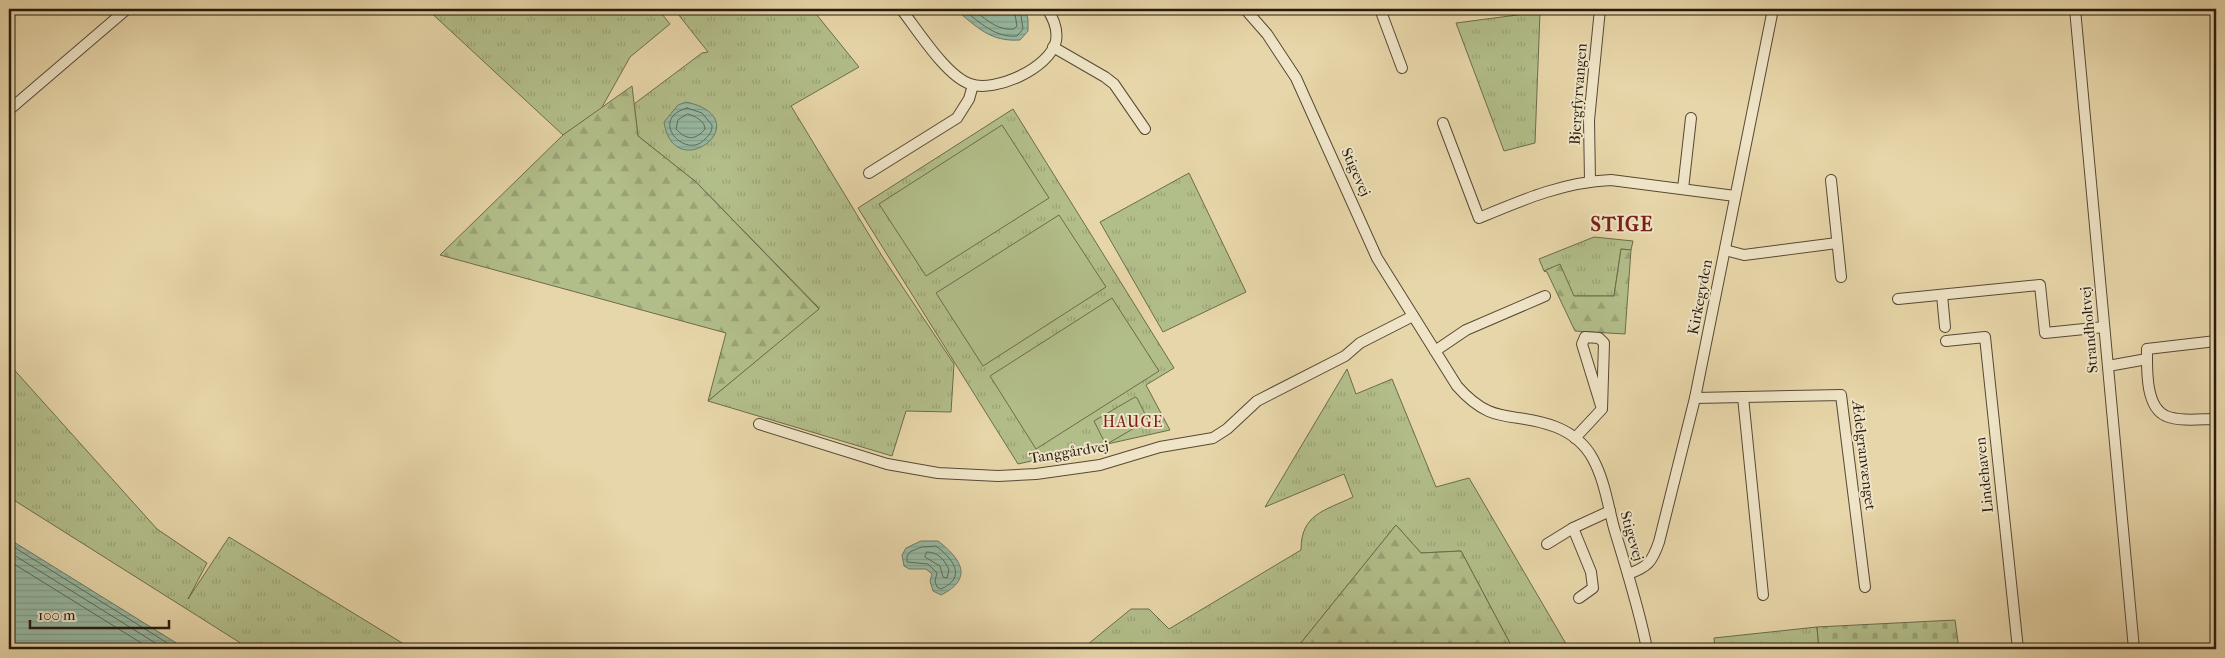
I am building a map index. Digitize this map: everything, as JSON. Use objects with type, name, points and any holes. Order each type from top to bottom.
[{"type":"street","points":[[9,110],[127,9]]},
{"type":"street","points":[[901,9],[948,68],[959,79],[977,86],[1006,82],[1041,61],[1056,42],[1056,24],[1047,9]]},
{"type":"street","name":"Stigevej","points":[[1245,9],[1267,34],[1296,78],[1377,258],[1457,386],[1478,406],[1491,414],[1554,426],[1575,438],[1592,458],[1610,511],[1647,649]]},
{"type":"street","points":[[1380,9],[1402,68]]},
{"type":"street","name":"Bjergfyrvangen","points":[[1590,181],[1589,120],[1600,9]]},
{"type":"street","name":"Kirkegyden","points":[[1628,574],[1643,569],[1654,558],[1695,398],[1773,9]]},
{"type":"street","name":"Strandholtvej","points":[[2075,9],[2134,649]]},
{"type":"street","points":[[1053,47],[1114,84],[1146,129]]},
{"type":"street","points":[[869,173],[957,118],[977,86]]},
{"type":"street","points":[[1683,189],[1691,118]]},
{"type":"street","points":[[1443,124],[1479,218],[1537,194],[1590,181],[1611,180],[1736,196]]},
{"type":"street","points":[[1831,180],[1841,277]]},
{"type":"street","points":[[1724,250],[1744,255],[1836,243]]},
{"type":"street","points":[[1898,299],[2040,285],[2045,333],[2104,327]]},
{"type":"street","points":[[1942,295],[1945,327]]},
{"type":"street","points":[[1435,351],[1466,330],[1545,296]]},
{"type":"street","name":"Tanggårdvej","points":[[759,424],[887,464],[938,472],[998,476],[1036,474],[1100,466],[1160,447],[1213,438],[1227,429],[1258,401],[1345,356],[1360,344],[1413,316]]},
{"type":"street","points":[[1575,438],[1602,410],[1604,344],[1599,338],[1585,337],[1582,344],[1602,410]]},
{"type":"street","name":"Lindehaven","points":[[1946,341],[1985,337],[2018,649]]},
{"type":"street","points":[[2216,341],[2147,348],[2152,401],[2158,410],[2165,416],[2176,419],[2216,419]]},
{"type":"street","points":[[2108,366],[2147,359]]},
{"type":"street","name":"Ædelgranvænget","points":[[1695,398],[1841,395],[1865,587]]},
{"type":"street","points":[[1743,397],[1762,595]]},
{"type":"street","points":[[1547,544],[1573,528],[1610,511]]},
{"type":"street","points":[[1573,528],[1591,572],[1593,588],[1579,598]]},
{"type":"green space","points":[[427,9],[658,9],[670,24],[630,57],[601,109],[563,135]]},
{"type":"green space","points":[[674,9],[812,9],[859,67],[791,106],[882,256],[954,364],[951,412],[906,411],[892,456],[708,401],[819,308],[696,182],[638,136],[634,104],[702,53],[708,52]]},
{"type":"green space","points":[[1540,12],[1535,143],[1504,151],[1456,23]]},
{"type":"green space","points":[[632,86],[638,136],[696,182],[819,309],[708,401],[726,333],[440,255],[563,135]]},
{"type":"green space","points":[[1013,109],[1174,368],[1146,385],[1170,430],[1018,464],[858,208]]},
{"type":"green space","points":[[1002,125],[1049,198],[926,276],[879,204]]},
{"type":"green space","points":[[1189,173],[1246,292],[1163,332],[1100,222]]},
{"type":"green space","points":[[1059,215],[1106,287],[983,366],[936,293]]},
{"type":"green space","points":[[1594,237],[1633,241],[1631,250],[1621,249],[1614,296],[1573,296],[1560,265],[1544,271],[1539,259]]},
{"type":"green space","points":[[1621,249],[1631,250],[1625,334],[1575,331],[1547,272],[1544,271],[1560,264],[1574,296],[1614,296]]},
{"type":"green space","points":[[1112,298],[1159,371],[1036,449],[990,376]]},
{"type":"green space","points":[[9,364],[157,529],[207,563],[188,599],[229,537],[412,649],[250,649],[9,497]]},
{"type":"green space","points":[[1347,369],[1356,394],[1392,379],[1436,487],[1469,478],[1569,649],[1513,649],[1461,551],[1421,553],[1396,525],[1296,649],[1082,649],[1131,609],[1149,609],[1169,629],[1301,550],[1305,528],[1310,521],[1324,510],[1353,497],[1344,474],[1265,507]]},
{"type":"green space","points":[[1135,397],[1148,420],[1107,444],[1105,443],[1094,421]]},
{"type":"green space","points":[[1396,525],[1421,553],[1461,551],[1513,649],[1296,649]]},
{"type":"green space","points":[[1955,620],[1959,649],[1819,649],[1817,627]]},
{"type":"green space","points":[[1817,627],[1819,649],[1715,649],[1714,638]]},
{"type":"water","points":[[955,9],[1025,9],[1028,19],[1028,31],[1020,40],[1000,39],[984,32]]},
{"type":"water","points":[[686,102],[707,110],[716,122],[715,133],[707,143],[695,149],[682,149],[671,141],[664,122],[678,105]]},
{"type":"water","points":[[9,539],[186,649],[9,649]]},
{"type":"water","points":[[921,541],[938,541],[958,561],[961,575],[958,582],[941,595],[933,591],[930,581],[932,574],[926,569],[909,569],[904,566],[902,555],[906,548]]},
{"type":"district","name":"STIGE","points":[[1622,224]]},
{"type":"district","name":"HAUGE","points":[[1133,421]]}]
